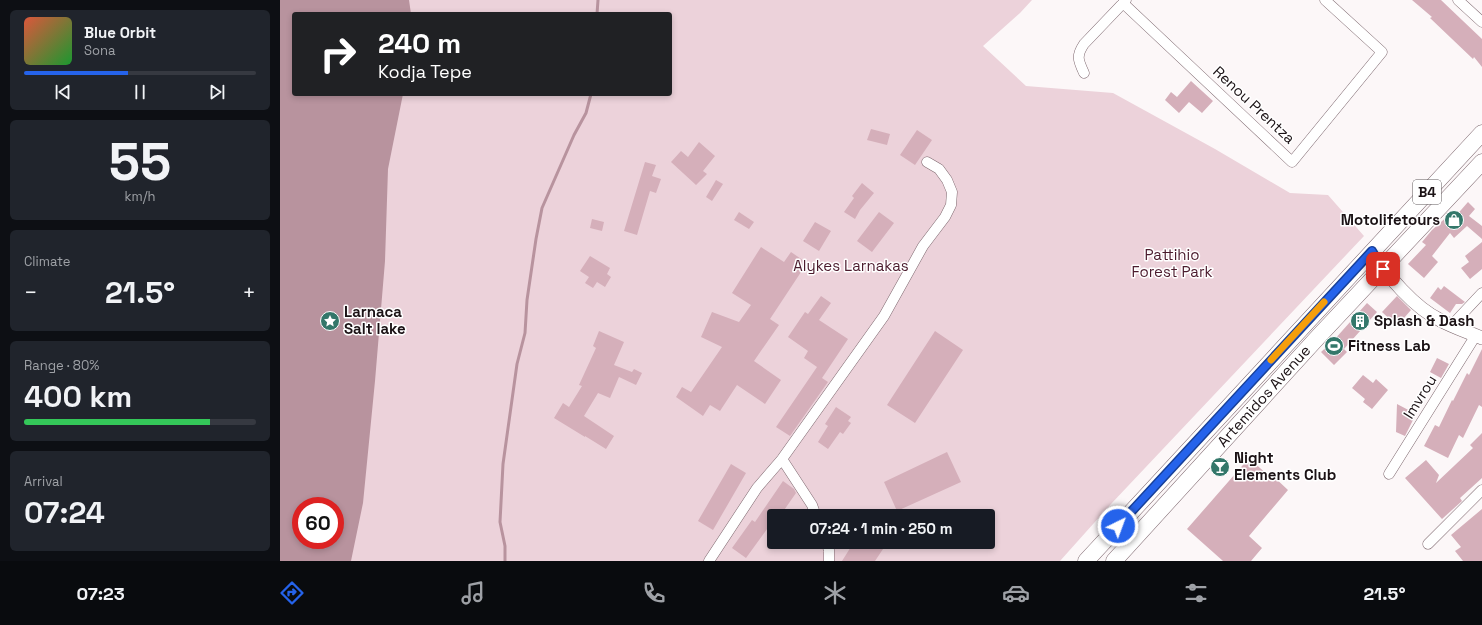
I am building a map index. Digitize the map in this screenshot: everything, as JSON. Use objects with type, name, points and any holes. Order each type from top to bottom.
[{"type":"main road","name":"Artemidos Avenue","points":[[1086,561],[1482,133]]},
{"type":"main road","name":"Artemidos Avenue","points":[[1114,561],[1318,337],[1482,162]]},
{"type":"street","name":"Renou Prentza","points":[[1084,73],[1079,62],[1079,52],[1084,44],[1124,1],[1292,162],[1382,52],[1325,0]]},
{"type":"street","points":[[1458,0],[1482,22]]},
{"type":"street","points":[[709,561],[756,488],[782,459],[884,316],[923,246],[945,217],[951,204],[952,192],[947,180],[938,169],[927,162]]},
{"type":"street","points":[[1372,251],[1383,269],[1426,312],[1440,320],[1479,337]]},
{"type":"street","points":[[1452,325],[1482,293]]},
{"type":"street","name":"Imvrou","points":[[1389,474],[1479,337]]},
{"type":"street","points":[[782,459],[813,509]]},
{"type":"street","points":[[1428,544],[1482,490]]},
{"type":"street","points":[[829,549],[829,561]]},
{"type":"green space","name":"Alykes Larnakas","points":[[280,0],[1032,0],[1020,13],[983,46],[1026,86],[1113,93],[1215,149],[1290,193],[1328,195],[1364,236],[1111,504],[1060,561],[280,561]]},
{"type":"shaded area","name":"Larnaca Salt lake","points":[[280,0],[409,0],[411,12],[292,12],[292,96],[403,96],[388,169],[385,261],[363,503],[351,561],[280,561]]},
{"type":"building","points":[[1412,0],[1441,0],[1482,39],[1482,67],[1474,57],[1473,59],[1430,18],[1432,17]]},
{"type":"building","points":[[1191,81],[1213,101],[1202,113],[1189,102],[1179,113],[1165,100],[1171,92],[1177,97]]},
{"type":"building","points":[[871,129],[890,134],[887,145],[867,140]]},
{"type":"building","points":[[917,130],[932,140],[915,165],[900,155]]},
{"type":"building","points":[[699,142],[715,156],[703,171],[707,174],[696,185],[671,162],[681,151],[688,157]]},
{"type":"building","points":[[645,162],[656,165],[652,176],[661,179],[656,193],[650,191],[637,235],[624,231]]},
{"type":"building","points":[[716,180],[723,184],[712,201],[706,197]]},
{"type":"building","points":[[862,183],[874,193],[860,210],[855,219],[844,212],[854,198],[852,196]]},
{"type":"building","points":[[1468,202],[1475,209],[1469,216],[1482,226],[1482,239],[1467,226],[1454,238],[1450,233],[1432,256],[1438,262],[1424,278],[1408,264],[1426,245],[1422,242],[1432,230],[1450,214],[1454,218]]},
{"type":"building","points":[[739,212],[754,222],[749,229],[734,220]]},
{"type":"building","points":[[879,212],[894,223],[872,252],[857,241]]},
{"type":"building","points":[[592,219],[604,222],[602,231],[590,228]]},
{"type":"building","points":[[815,222],[831,231],[819,251],[803,241]]},
{"type":"building","points":[[1482,242],[1482,269],[1470,279],[1461,268],[1469,262],[1465,256]]},
{"type":"building","points":[[761,247],[784,262],[791,252],[807,263],[770,319],[779,325],[754,361],[781,380],[765,404],[737,385],[720,411],[710,405],[703,416],[676,397],[682,387],[691,392],[722,347],[701,337],[712,312],[739,322],[751,305],[732,293]]},
{"type":"building","points":[[590,256],[610,268],[607,274],[611,277],[605,287],[597,282],[593,288],[585,283],[589,277],[580,271]]},
{"type":"building","points":[[1444,286],[1465,302],[1462,304],[1456,304],[1450,313],[1430,298],[1438,287],[1441,290]]},
{"type":"building","points":[[821,296],[831,303],[819,320],[848,339],[822,378],[828,382],[790,436],[776,427],[817,367],[804,358],[808,351],[788,337],[805,312],[808,314]]},
{"type":"building","points":[[1397,296],[1411,310],[1397,326],[1382,312]]},
{"type":"building","points":[[1367,303],[1377,312],[1344,349],[1347,352],[1334,365],[1321,352],[1334,340]]},
{"type":"building","points":[[599,331],[624,342],[614,365],[632,372],[634,369],[642,373],[636,385],[619,377],[610,398],[598,393],[584,416],[614,436],[606,449],[554,418],[563,403],[569,407],[582,386],[579,385],[596,348],[593,346]]},
{"type":"building","points":[[935,331],[963,350],[915,423],[887,405]]},
{"type":"building","points":[[1482,349],[1482,407],[1479,405],[1463,438],[1459,435],[1448,458],[1424,446],[1435,425],[1439,427],[1452,400],[1453,401],[1467,373],[1469,375]]},
{"type":"building","points":[[1437,358],[1449,364],[1441,378],[1430,372]]},
{"type":"building","points":[[1363,375],[1373,383],[1376,379],[1388,390],[1372,409],[1363,402],[1365,399],[1352,388]]},
{"type":"building","points":[[1397,404],[1416,414],[1405,436],[1396,432]]},
{"type":"building","points":[[836,407],[851,417],[848,421],[851,423],[843,434],[840,432],[828,449],[818,442],[828,426],[825,424]]},
{"type":"building","points":[[1482,433],[1482,478],[1460,498],[1462,501],[1442,519],[1405,478],[1426,460],[1439,475],[1436,483],[1473,448],[1470,445]]},
{"type":"building","points":[[947,452],[961,482],[901,509],[896,509],[884,482]]},
{"type":"building","points":[[1249,458],[1271,478],[1273,476],[1288,490],[1249,536],[1262,548],[1251,561],[1223,561],[1187,529]]},
{"type":"building","points":[[731,464],[746,473],[713,530],[698,521]]},
{"type":"building","points":[[783,481],[794,489],[796,493],[785,509],[767,509],[767,529],[746,558],[732,548],[752,520],[755,522]]},
{"type":"building","points":[[1482,509],[1482,561],[1463,561],[1455,551],[1461,547],[1451,535]]},
{"type":"building","points":[[850,549],[883,549],[875,561],[842,561]]},
{"type":"waterway","points":[[597,12],[598,0]]},
{"type":"waterway","points":[[505,561],[505,546],[500,522],[503,464],[517,364],[525,333],[527,300],[536,239],[542,208],[574,135],[586,113],[590,96]]},
{"type":"slow traffic","points":[[1271,360],[1324,302]]},
{"type":"place","name":"Motolifetours","points":[[1454,220]]},
{"type":"place","name":"Larnaca Salt lake","points":[[330,321]]},
{"type":"place","name":"Splash & Dash","points":[[1360,321]]},
{"type":"place","name":"Fitness Lab","points":[[1334,346]]},
{"type":"place","name":"Night Elements Club","points":[[1220,467]]},
{"type":"route","points":[[1118,526],[1372,251],[1383,269]]},
{"type":"park label","name":"Pattihio Forest Park","points":[[1172,264]]}]
